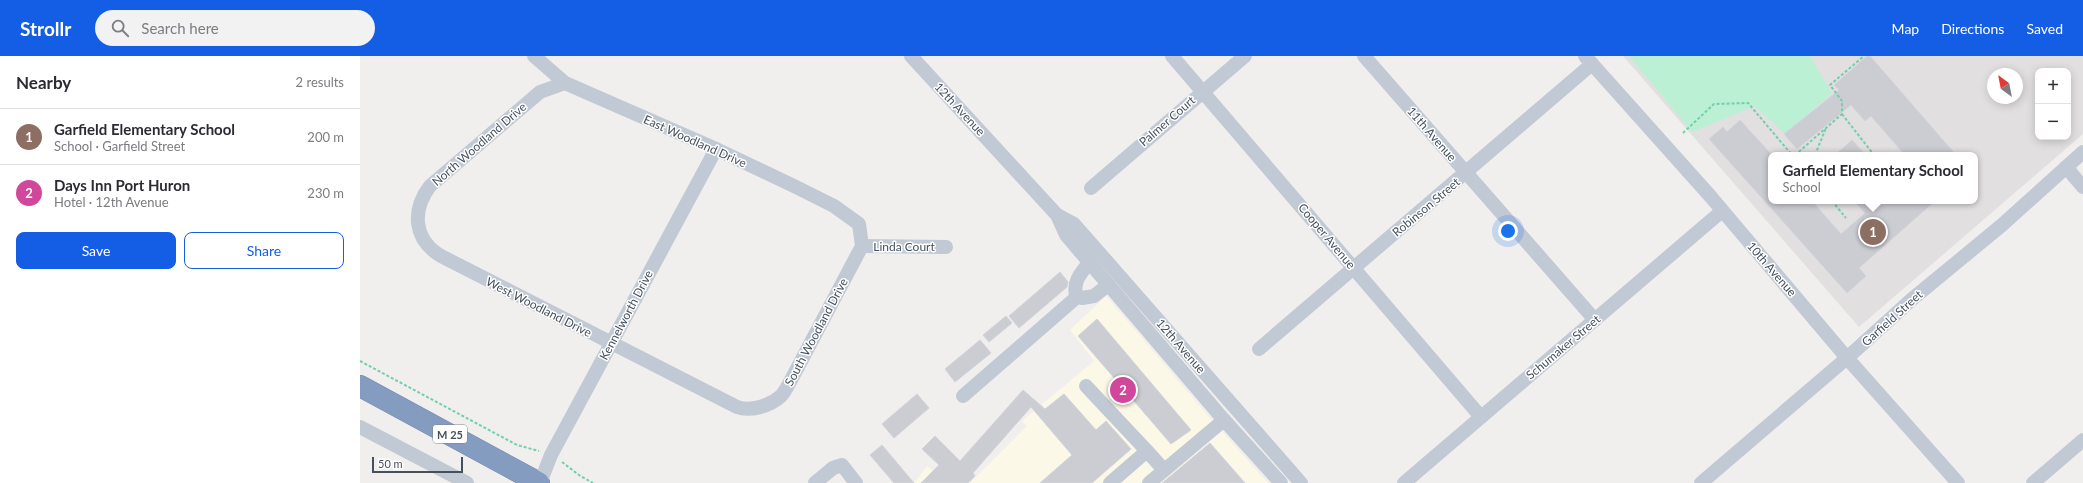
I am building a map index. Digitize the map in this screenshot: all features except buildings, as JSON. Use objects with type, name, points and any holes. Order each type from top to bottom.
[{"type":"highway","name":"M 25","points":[[360,386],[540,483]]},
{"type":"street","name":"East Woodland Drive","points":[[534,56],[565,83],[716,149],[834,206],[859,224],[862,246]]},
{"type":"street","name":"12th Avenue","points":[[911,56],[1057,216],[1066,235],[1089,263],[1275,481]]},
{"type":"street","name":"Cooper Avenue","points":[[1172,56],[1193,82],[1203,90],[1481,417]]},
{"type":"street","name":"Palmer Court","points":[[1091,188],[1203,90],[1245,56]]},
{"type":"street","name":"11th Avenue","points":[[1364,56],[1595,320]]},
{"type":"street","name":"Robinson Street","points":[[1259,349],[1466,173],[1588,60]]},
{"type":"street","name":"10th Avenue","points":[[1588,60],[1722,211],[1847,358],[1958,483]]},
{"type":"street","name":"North Woodland Drive","points":[[418,226],[420,202],[430,186],[540,92],[565,83]]},
{"type":"street","name":"Kennelworth Drive","points":[[540,483],[551,455],[716,149]]},
{"type":"street","name":"Garfield Street","points":[[1701,483],[1847,358],[1911,300],[2002,225],[2083,152]]},
{"type":"street","points":[[2066,167],[2083,187]]},
{"type":"street","name":"Schumaker Street","points":[[1404,483],[1722,211]]},
{"type":"street","name":"12th Avenue","points":[[1057,216],[1074,224],[1301,483]]},
{"type":"street","name":"West Woodland Drive","points":[[418,226],[421,238],[433,252],[737,408]]},
{"type":"street","name":"Linda Court","points":[[862,246],[946,247]]},
{"type":"street","name":"South Woodland Drive","points":[[737,408],[748,409],[766,404],[781,395],[862,246]]},
{"type":"street","points":[[1089,263],[1078,277],[1074,287],[1076,295],[1082,298],[1094,296],[1108,285]]},
{"type":"street","points":[[963,396],[1078,296]]},
{"type":"street","points":[[1086,386],[1164,470]]},
{"type":"street","points":[[1149,483],[1224,420]]},
{"type":"street","points":[[360,427],[467,483]]},
{"type":"street","points":[[2033,483],[2083,440]]},
{"type":"street","points":[[1110,483],[1147,451]]},
{"type":"street","points":[[815,483],[833,468],[842,465],[856,483]]},
{"type":"path","points":[[1864,56],[1830,85],[1842,101],[1842,114],[1872,152]]},
{"type":"path","points":[[1682,133],[1714,104],[1748,103],[1790,152]]},
{"type":"path","points":[[1797,152],[1842,114]]},
{"type":"path","points":[[1816,152],[1826,127]]},
{"type":"path","points":[[1834,204],[1846,218]]},
{"type":"path","points":[[360,361],[517,445],[551,455],[592,483]]},
{"type":"shaded area","points":[[1623,56],[2083,56],[2083,134],[1859,327]]},
{"type":"shaded area","points":[[1106,296],[1210,418],[1268,483],[970,483],[1027,426],[1022,421],[1094,361],[1070,330]]},
{"type":"shaded area","points":[[927,466],[947,483],[914,483]]},
{"type":"green space","points":[[1629,56],[1810,56],[1832,93],[1785,134],[1755,106],[1692,132]]},
{"type":"place","name":"Garfield Elementary School","points":[[1873,232]]},
{"type":"place","name":"Days Inn Port Huron","points":[[1123,390]]}]
